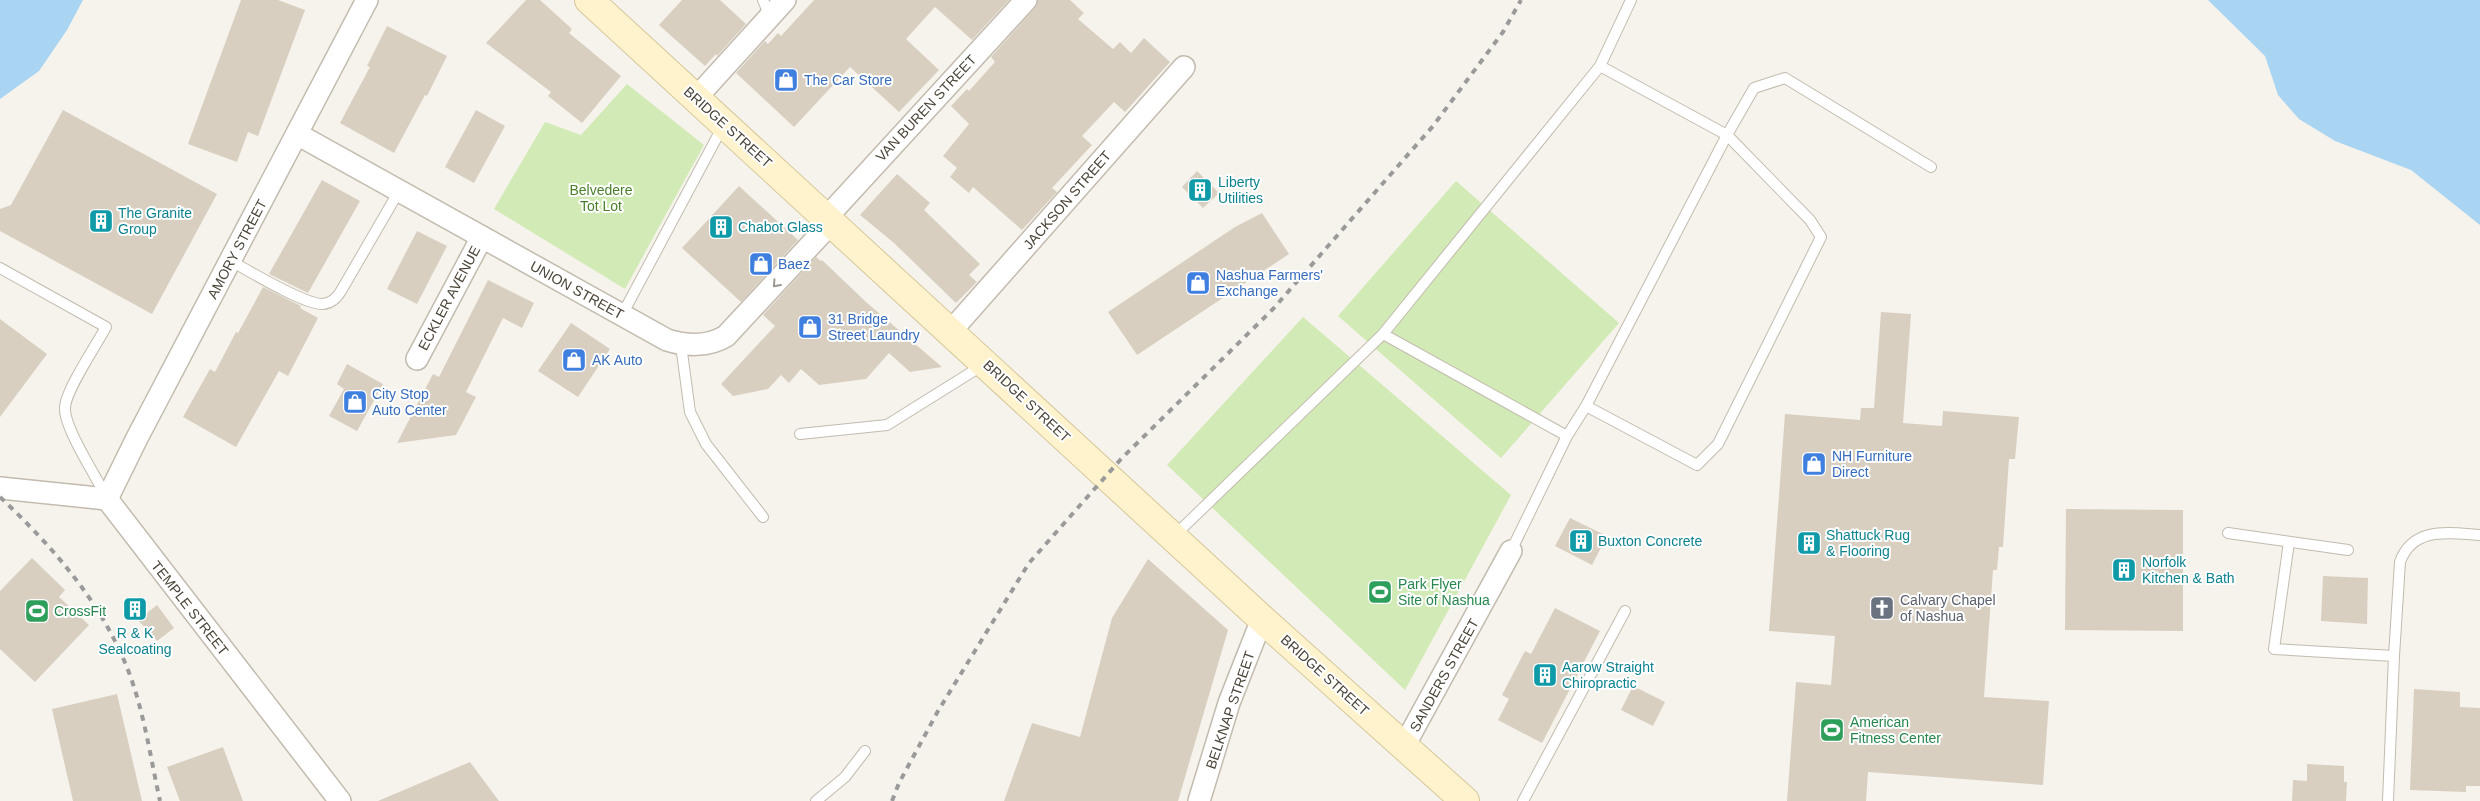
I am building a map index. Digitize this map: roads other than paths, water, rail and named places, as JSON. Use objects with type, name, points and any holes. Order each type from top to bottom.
[{"type":"street","name":"BRIDGE STREET","points":[[589,0],[830,219],[1262,619],[1465,801]]},
{"type":"street","points":[[696,98],[766,8],[785,0]]},
{"type":"street","name":"VAN BUREN STREET","points":[[830,219],[1026,0]]},
{"type":"street","name":"AMORY STREET","points":[[107,499],[363,3]]},
{"type":"street","name":"JACKSON STREET","points":[[951,331],[1184,67]]},
{"type":"street","name":"UNION STREET","points":[[297,134],[667,340],[680,345],[717,342],[726,336],[830,219]]},
{"type":"street","name":"ECKLER AVENUE","points":[[416,359],[482,237]]},
{"type":"street","points":[[0,488],[107,499]]},
{"type":"street","name":"TEMPLE STREET","points":[[107,499],[340,801]]},
{"type":"street","name":"SANDERS STREET","points":[[1404,746],[1512,551]]},
{"type":"street","name":"BELKNAP STREET","points":[[1199,801],[1230,704],[1262,619]]},
{"type":"lane","points":[[1173,537],[1383,334],[1600,66],[1631,0]]},
{"type":"lane","points":[[1586,406],[1697,465],[1718,444],[1821,237],[1810,220],[1727,135],[1600,66]]},
{"type":"lane","points":[[1512,551],[1567,436],[1586,406],[1727,135],[1754,88],[1785,78],[1931,167]]},
{"type":"lane","points":[[622,315],[724,124]]},
{"type":"lane","points":[[231,261],[303,299],[322,304],[330,302],[336,299],[341,292],[399,190]]},
{"type":"lane","points":[[0,268],[106,327],[68,395],[64,409],[69,426],[107,499]]},
{"type":"lane","points":[[1383,334],[1567,436]]},
{"type":"lane","points":[[680,345],[690,412],[706,444],[763,518]]},
{"type":"lane","points":[[800,434],[888,425],[986,363]]},
{"type":"lane","points":[[2228,533],[2348,550]]},
{"type":"lane","points":[[2388,801],[2400,562],[2404,551],[2412,542],[2427,535],[2447,533],[2480,535]]},
{"type":"lane","points":[[2289,542],[2274,649],[2394,656]]},
{"type":"lane","points":[[1523,801],[1625,611]]},
{"type":"lane","points":[[816,801],[845,777],[865,751]]},
{"type":"water","points":[[0,0],[83,0],[67,30],[39,71],[0,99]]},
{"type":"water","points":[[2208,0],[2480,0],[2480,225],[2411,170],[2335,141],[2299,119],[2278,95],[2265,56]]},
{"type":"railway","points":[[892,801],[899,783],[938,711],[1029,563],[1121,459],[1273,309],[1433,126],[1503,32],[1521,0]]},
{"type":"railway","points":[[0,497],[59,558],[93,603],[107,627],[120,652],[136,693],[160,801]]},
{"type":"place","name":"The Car Store","points":[[786,80]]},
{"type":"place","name":"Liberty Utilities","points":[[1200,190]]},
{"type":"place","name":"The Granite Group","points":[[101,221]]},
{"type":"place","name":"Chabot Glass","points":[[721,227]]},
{"type":"place","name":"Baez","points":[[761,264]]},
{"type":"place","name":"Nashua Farmers' Exchange","points":[[1198,283]]},
{"type":"place","name":"31 Bridge Street Laundry","points":[[810,327]]},
{"type":"place","name":"AK Auto","points":[[574,360]]},
{"type":"place","name":"City Stop Auto Center","points":[[355,402]]},
{"type":"place","name":"NH Furniture Direct","points":[[1814,464]]},
{"type":"place","name":"Buxton Concrete","points":[[1581,541]]},
{"type":"place","name":"Shattuck Rug & Flooring","points":[[1809,543]]},
{"type":"place","name":"Norfolk Kitchen & Bath","points":[[2124,570]]},
{"type":"place","name":"Park Flyer Site of Nashua","points":[[1380,592]]},
{"type":"place","name":"Calvary Chapel of Nashua","points":[[1882,608]]},
{"type":"place","name":"R & K Sealcoating","points":[[135,609]]},
{"type":"place","name":"CrossFit","points":[[37,611]]},
{"type":"place","name":"Aarow Straight Chiropractic","points":[[1545,675]]},
{"type":"place","name":"American Fitness Center","points":[[1832,730]]},
{"type":"park label","name":"Belvedere Tot Lot","points":[[601,198]]}]
